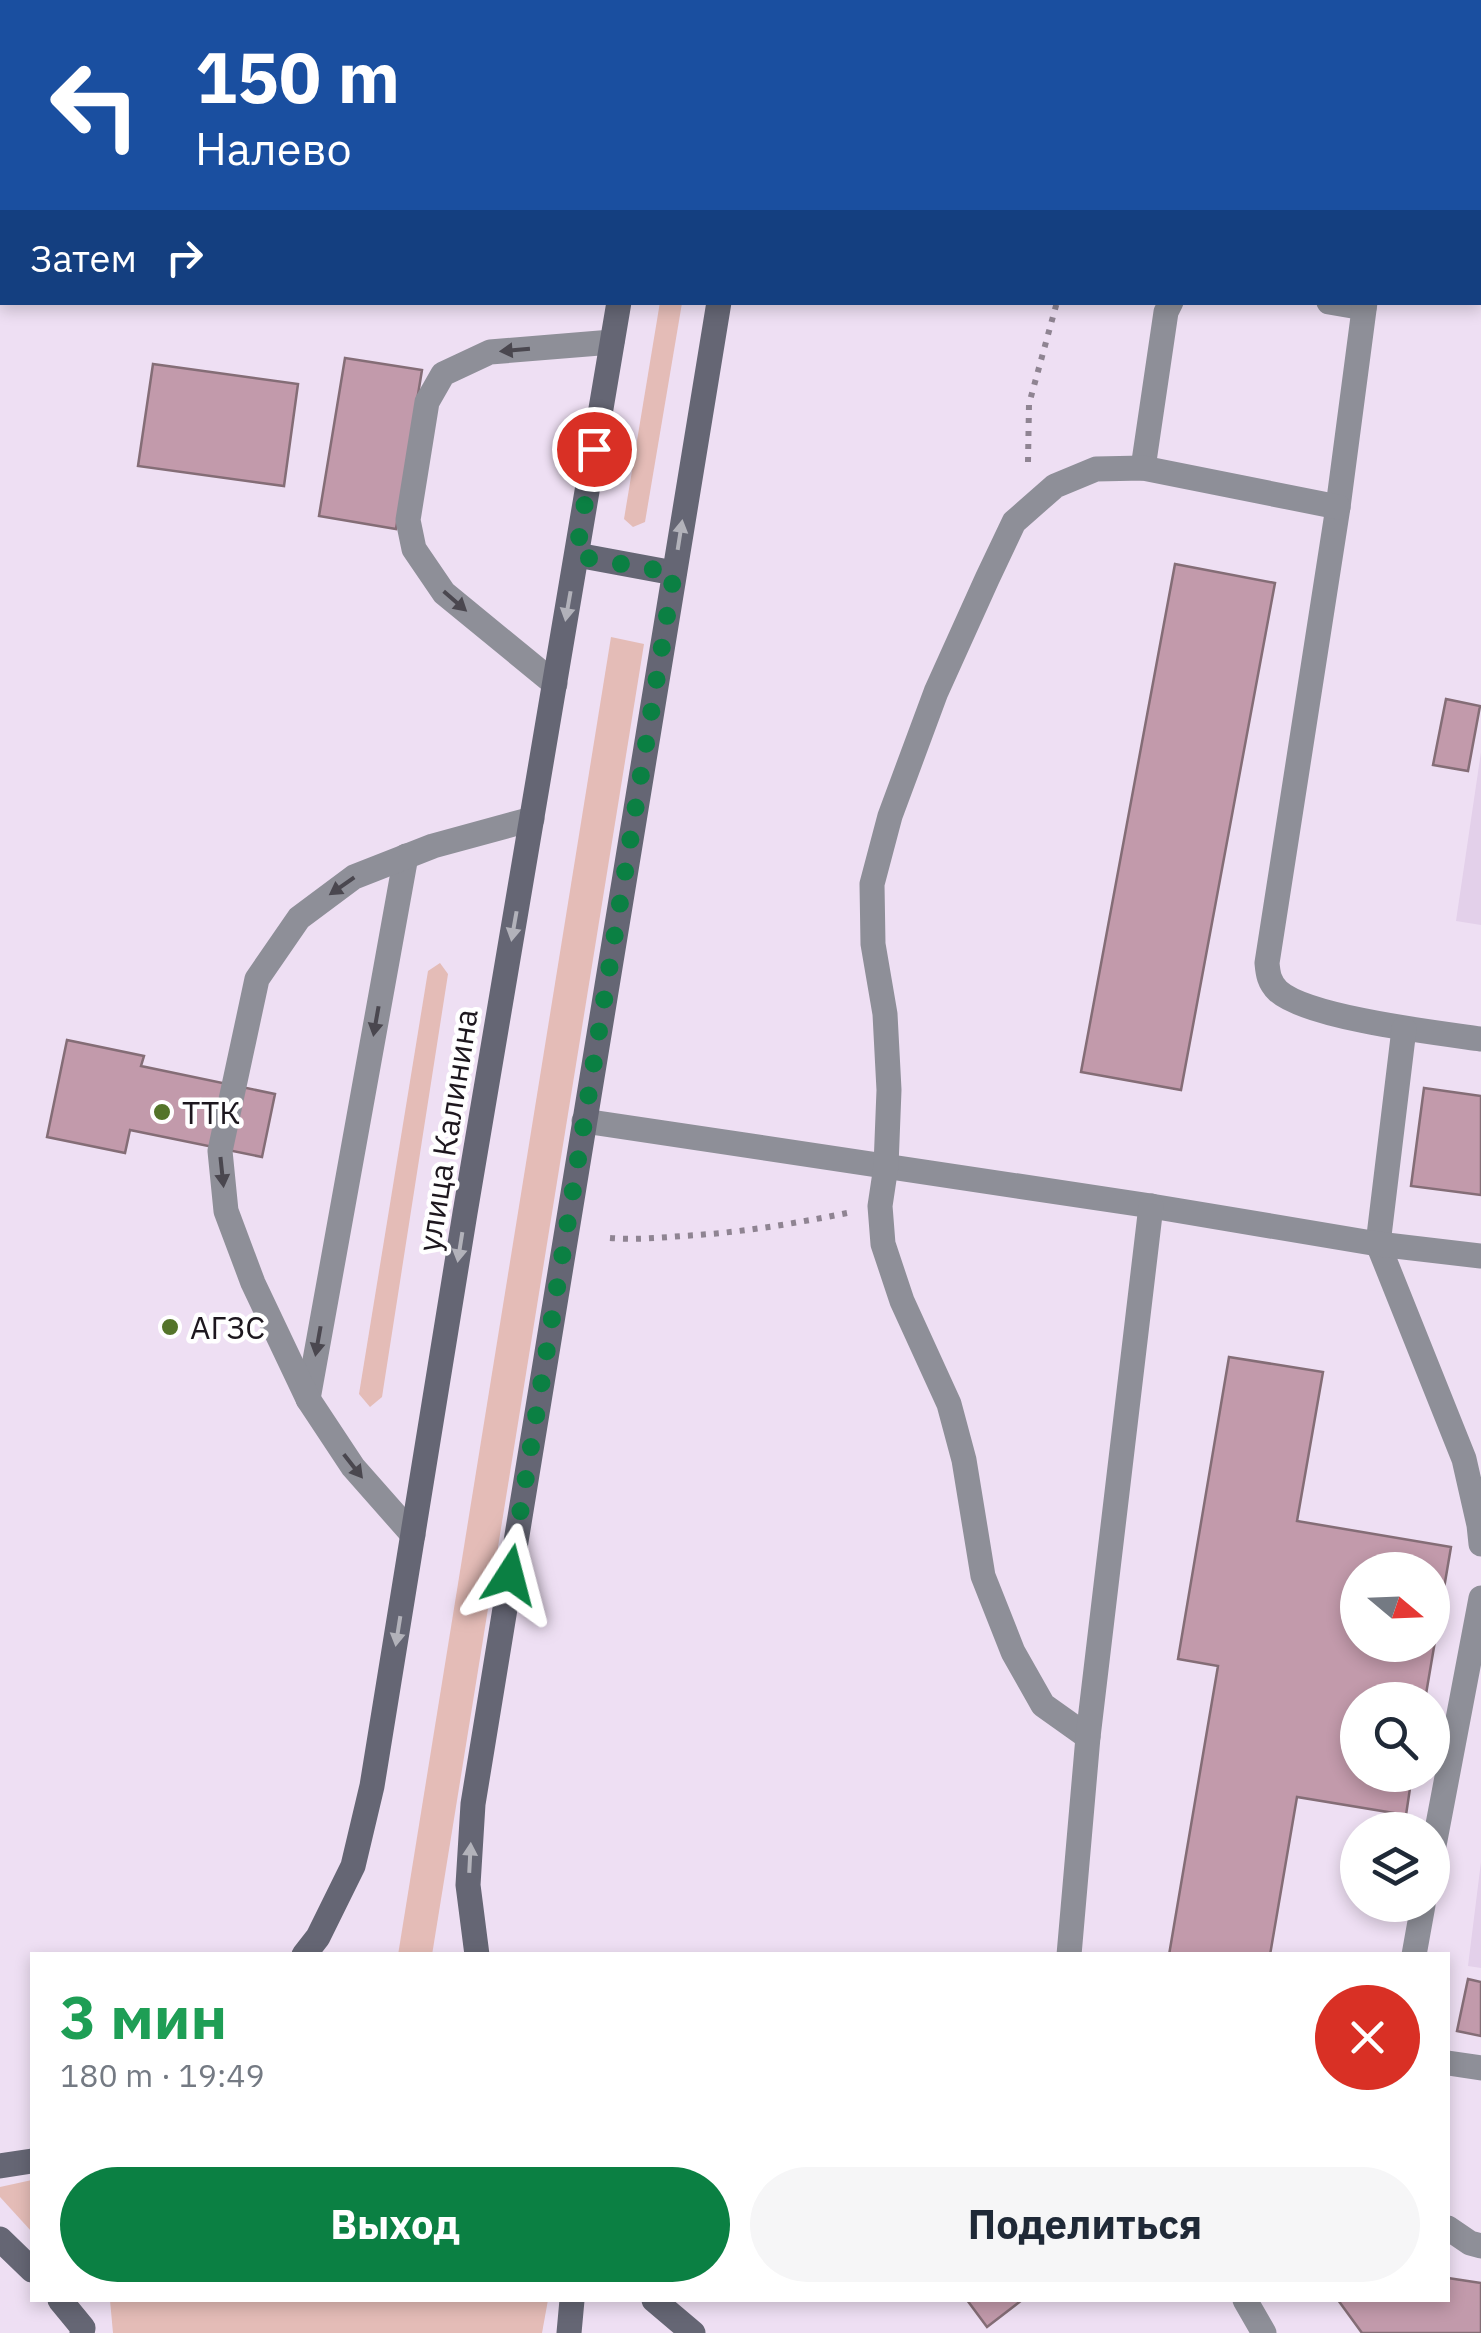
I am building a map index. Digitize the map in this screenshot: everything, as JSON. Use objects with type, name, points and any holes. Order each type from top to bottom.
[{"type":"main road","name":"улица Калинина","points":[[306,1952],[318,1937],[353,1866],[372,1786],[618,305]]},
{"type":"main road","points":[[477,1952],[468,1884],[473,1804],[719,305]]},
{"type":"main road","points":[[576,556],[674,573]]},
{"type":"main road","points":[[0,2166],[30,2160]]},
{"type":"main road","points":[[0,2239],[30,2268]]},
{"type":"main road","points":[[61,2302],[83,2331]]},
{"type":"main road","points":[[82,2302],[83,2331]]},
{"type":"main road","points":[[569,2333],[572,2302]]},
{"type":"main road","points":[[656,2302],[693,2333]]},
{"type":"lane","points":[[1143,468],[1170,305]]},
{"type":"lane","points":[[1364,305],[1268,977],[1290,999],[1321,1010],[1404,1029],[1481,1039]]},
{"type":"lane","points":[[555,684],[444,593],[414,549],[408,520],[427,402],[442,374],[490,352],[612,342]]},
{"type":"lane","points":[[1088,1737],[1044,1705],[1013,1652],[983,1576],[964,1460],[949,1404],[902,1302],[883,1244],[880,1206],[889,1090],[885,1014],[873,944],[872,884],[890,816],[936,692],[1014,522],[1055,486],[1096,468],[1143,468],[1338,507]]},
{"type":"lane","points":[[414,1534],[353,1468],[308,1399],[253,1283],[226,1210],[220,1152],[257,979],[299,918],[354,877],[433,846],[532,819]]},
{"type":"lane","points":[[308,1399],[406,856]]},
{"type":"lane","points":[[1404,1029],[1378,1244],[1464,1459],[1481,1544]]},
{"type":"lane","points":[[584,1121],[1378,1244],[1481,1256]]},
{"type":"lane","points":[[1069,1952],[1088,1737],[1151,1206]]},
{"type":"lane","points":[[1440,1812],[1481,1598]]},
{"type":"lane","points":[[1415,1952],[1420,1922]]},
{"type":"lane","points":[[1450,2063],[1481,2068]]},
{"type":"lane","points":[[1450,2229],[1481,2246]]},
{"type":"lane","points":[[1246,2302],[1264,2333]]},
{"type":"path","points":[[1028,510],[1029,404],[1055,305]]},
{"type":"path","points":[[610,1238],[720,1234],[880,1206]]},
{"type":"shaded area","points":[[660,305],[682,305],[645,522],[633,527],[624,519]]},
{"type":"shaded area","points":[[611,637],[644,644],[432,1952],[398,1952]]},
{"type":"shaded area","points":[[1481,752],[1481,925],[1456,921]]},
{"type":"shaded area","points":[[440,963],[448,974],[382,1397],[370,1407],[359,1394],[428,971]]},
{"type":"shaded area","points":[[1481,1862],[1481,1968],[1468,1966]]},
{"type":"shaded area","points":[[30,2180],[30,2230],[0,2197],[0,2187]]},
{"type":"shaded area","points":[[110,2302],[548,2302],[542,2333],[113,2333]]},
{"type":"building","points":[[345,358],[422,370],[396,529],[319,516]]},
{"type":"building","points":[[153,364],[298,384],[284,486],[138,466]]},
{"type":"building","points":[[1175,564],[1275,583],[1181,1090],[1081,1072]]},
{"type":"building","points":[[1446,699],[1480,706],[1468,771],[1433,765]]},
{"type":"building","name":"ТТК","points":[[67,1040],[144,1056],[141,1066],[275,1094],[262,1157],[130,1130],[125,1153],[47,1137]]},
{"type":"building","points":[[1424,1088],[1481,1096],[1481,1195],[1411,1186]]},
{"type":"building","points":[[1229,1357],[1323,1372],[1297,1521],[1451,1547],[1450,1553],[1340,1552],[1340,1662],[1431,1662],[1428,1682],[1340,1682],[1340,1792],[1409,1792],[1406,1812],[1297,1797],[1271,1952],[1170,1952],[1218,1666],[1178,1659]]},
{"type":"building","points":[[1468,1979],[1481,1982],[1481,2036],[1457,2031]]},
{"type":"building","points":[[1450,2278],[1481,2283],[1481,2333],[1362,2333],[1339,2302],[1450,2302]]},
{"type":"building","points":[[968,2302],[1019,2302],[987,2327]]},
{"type":"place","name":"ТТК","points":[[162,1112]]},
{"type":"place","name":"АГЗС","points":[[170,1327]]},
{"type":"route","points":[[510,1575],[674,573],[576,556],[594,449]]}]
